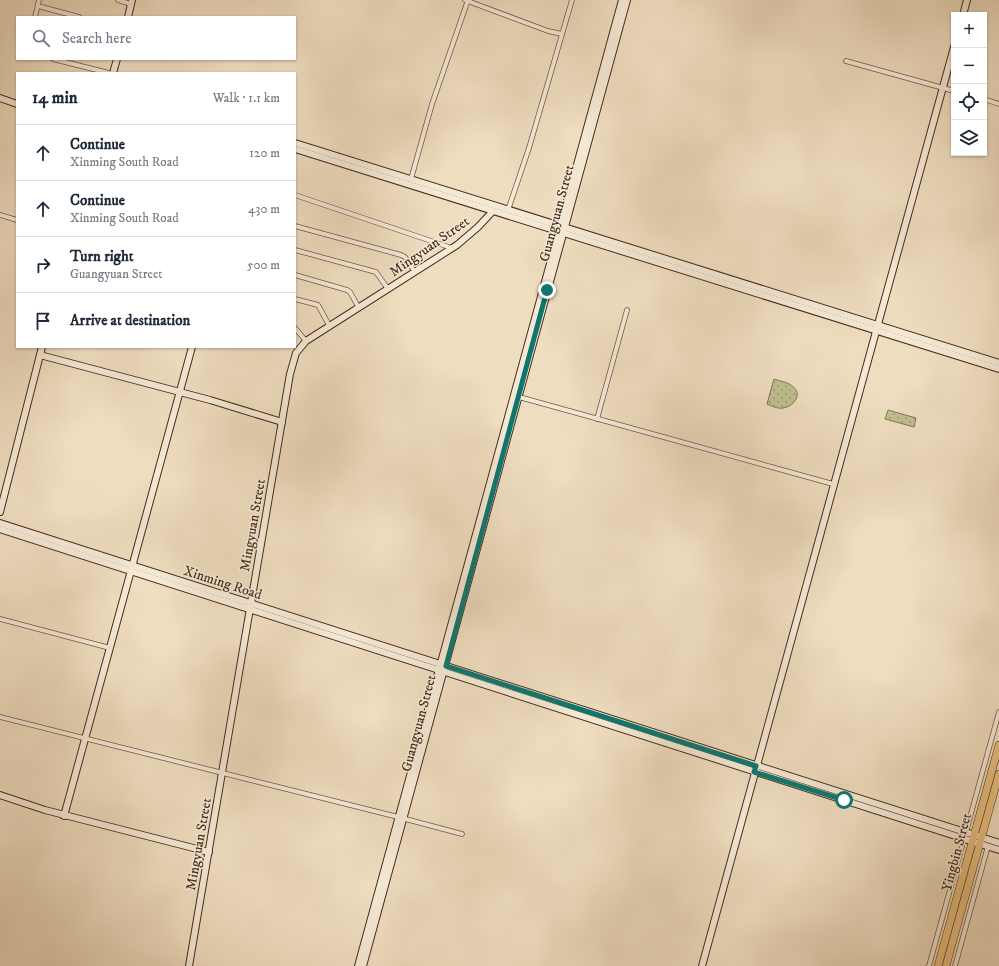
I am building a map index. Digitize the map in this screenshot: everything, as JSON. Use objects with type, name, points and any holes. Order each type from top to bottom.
[{"type":"main road","name":"Yingbin Street","points":[[946,966],[999,745]]},
{"type":"main road","name":"Yingbin Street","points":[[938,966],[999,774]]},
{"type":"street","points":[[35,16],[39,0]]},
{"type":"street","points":[[118,0],[132,2],[128,16]]},
{"type":"street","points":[[411,179],[432,104],[467,0],[562,34]]},
{"type":"street","points":[[508,210],[529,148],[572,0]]},
{"type":"street","name":"Guangyuan Street","points":[[363,966],[401,818],[622,0]]},
{"type":"street","name":"Guangyuan Street","points":[[442,668],[519,397],[561,229],[627,0]]},
{"type":"street","points":[[964,12],[967,0]]},
{"type":"street","points":[[38,6],[75,16]]},
{"type":"street","points":[[702,966],[954,48]]},
{"type":"street","points":[[58,60],[105,72]]},
{"type":"street","points":[[113,72],[117,60]]},
{"type":"street","points":[[846,61],[951,90]]},
{"type":"street","points":[[0,98],[16,104]]},
{"type":"street","points":[[987,101],[999,104]]},
{"type":"street","points":[[296,143],[508,210],[561,229],[876,328],[999,369]]},
{"type":"street","points":[[296,149],[493,211],[561,229]]},
{"type":"street","points":[[296,195],[452,248]]},
{"type":"street","name":"Mingyuan Street","points":[[189,966],[282,422],[293,361],[296,353],[306,342],[452,248],[478,227],[493,211]]},
{"type":"street","points":[[0,215],[16,220]]},
{"type":"street","points":[[296,226],[401,255],[405,257],[415,272]]},
{"type":"street","points":[[296,250],[376,272],[388,289]]},
{"type":"street","points":[[296,275],[347,290],[350,292],[359,308]]},
{"type":"street","points":[[296,299],[318,305],[330,327]]},
{"type":"street","points":[[597,419],[627,310]]},
{"type":"street","points":[[876,328],[999,363]]},
{"type":"street","points":[[296,329],[306,342]]},
{"type":"street","points":[[0,512],[42,348]]},
{"type":"street","points":[[64,816],[192,348]]},
{"type":"street","points":[[40,355],[180,392],[282,422]]},
{"type":"street","points":[[519,397],[833,484]]},
{"type":"street","name":"Xinming Road","points":[[0,523],[131,569]]},
{"type":"street","name":"Xinming Road","points":[[0,529],[131,569],[977,840]]},
{"type":"street","points":[[0,619],[110,648]]},
{"type":"street","points":[[930,966],[999,712]]},
{"type":"street","points":[[0,717],[462,834]]},
{"type":"street","points":[[0,795],[64,816],[209,852]]},
{"type":"street","name":"Guangyuan Street","points":[[358,966],[401,818]]},
{"type":"street","points":[[977,840],[999,843]]},
{"type":"street","points":[[977,840],[999,850]]},
{"type":"street","points":[[955,966],[988,846]]},
{"type":"green space","points":[[774,379],[790,385],[797,393],[796,400],[787,407],[781,408],[767,404]]},
{"type":"green space","points":[[888,410],[916,418],[914,427],[885,419]]},
{"type":"route","points":[[547,290],[446,666],[756,766],[754,772],[844,800]]}]
